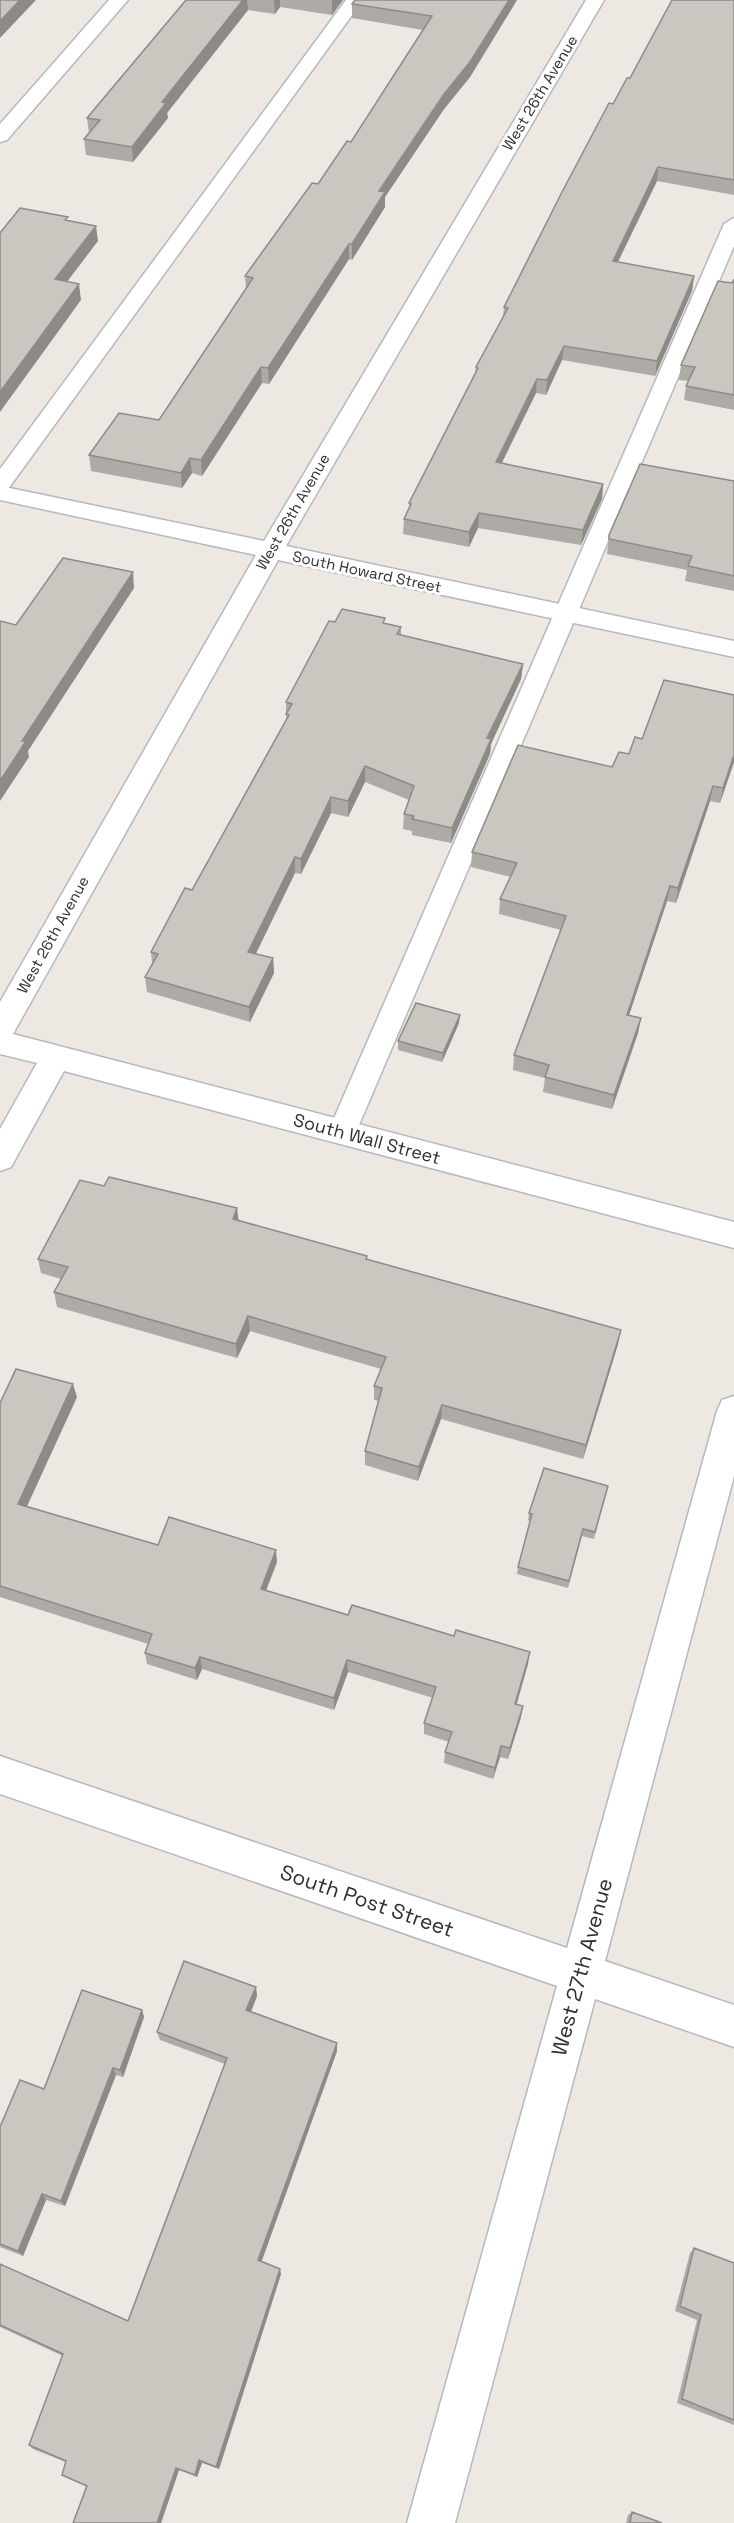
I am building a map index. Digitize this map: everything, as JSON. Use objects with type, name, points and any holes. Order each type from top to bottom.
[{"type":"street","points":[[0,136],[119,0]]},
{"type":"street","name":"West 26th Avenue","points":[[0,1029],[270,552],[595,0]]},
{"type":"street","name":"South Howard Street","points":[[0,493],[734,649]]},
{"type":"street","name":"South Wall Street","points":[[0,1042],[342,1132],[732,1226]]},
{"type":"street","points":[[0,1158],[56,1058]]},
{"type":"street","name":"West 27th Avenue","points":[[431,2523],[734,1411]]},
{"type":"street","name":"South Post Street","points":[[0,1775],[734,2026]]},
{"type":"lane","points":[[0,484],[355,0]]},
{"type":"lane","points":[[342,1132],[568,614],[734,224]]},
{"type":"building","points":[[0,0],[20,0],[0,21]]},
{"type":"building","points":[[186,0],[243,0],[162,102],[166,103],[132,147],[84,139],[100,120],[87,118]]},
{"type":"building","points":[[355,0],[509,0],[470,62],[444,94],[379,191],[385,192],[352,244],[349,244],[268,368],[261,367],[201,460],[190,458],[181,473],[89,455],[119,413],[159,420],[253,278],[245,276],[312,183],[318,184],[347,141],[351,142],[432,16],[352,4]]},
{"type":"building","points":[[672,0],[734,0],[734,180],[658,167],[613,261],[694,276],[657,361],[564,346],[547,380],[537,379],[496,462],[603,484],[583,530],[479,513],[469,532],[404,519],[411,504],[409,503],[478,368],[476,367],[508,308],[504,307],[562,192],[609,103],[613,104],[627,78],[630,78]]},
{"type":"building","points":[[20,208],[68,217],[65,220],[96,226],[55,279],[79,284],[0,392],[0,233]]},
{"type":"building","points":[[734,279],[734,395],[686,386],[695,367],[681,365],[718,281],[732,283]]},
{"type":"building","points":[[640,464],[734,481],[734,576],[688,566],[692,556],[609,539]]},
{"type":"building","points":[[63,558],[133,572],[22,741],[26,741],[0,781],[0,621],[16,625]]},
{"type":"building","points":[[342,609],[385,618],[383,623],[401,627],[397,634],[523,664],[487,738],[491,739],[452,828],[412,819],[414,816],[404,814],[414,786],[365,766],[348,801],[331,797],[301,859],[295,857],[248,952],[273,958],[249,1007],[145,977],[158,954],[151,952],[185,888],[192,890],[289,715],[286,714],[292,704],[286,702],[329,621],[335,622]]},
{"type":"building","points":[[664,680],[734,695],[734,755],[723,788],[713,786],[678,888],[670,886],[627,1015],[641,1018],[614,1095],[545,1077],[549,1065],[514,1055],[566,916],[500,899],[517,863],[472,852],[518,745],[612,767],[619,752],[629,754],[635,737],[642,739]]},
{"type":"building","points":[[416,1003],[460,1015],[443,1053],[398,1041]]},
{"type":"building","points":[[109,1177],[237,1208],[233,1219],[367,1256],[366,1259],[621,1330],[586,1445],[442,1405],[419,1467],[365,1451],[382,1388],[374,1386],[386,1357],[248,1316],[236,1344],[54,1292],[68,1267],[38,1259],[80,1180],[104,1186]]},
{"type":"building","points":[[16,1369],[73,1384],[18,1504],[158,1545],[169,1517],[276,1550],[261,1589],[348,1615],[352,1605],[454,1636],[456,1630],[530,1652],[515,1704],[523,1706],[510,1748],[501,1746],[495,1768],[445,1752],[452,1732],[424,1723],[436,1687],[347,1660],[334,1698],[200,1657],[195,1668],[145,1653],[152,1634],[0,1586],[0,1403]]},
{"type":"building","points":[[544,1468],[608,1486],[595,1532],[583,1529],[569,1581],[518,1567],[532,1514],[529,1513]]},
{"type":"building","points":[[184,1961],[256,1987],[246,2010],[337,2043],[258,2260],[280,2269],[216,2467],[199,2460],[195,2475],[176,2468],[157,2523],[73,2523],[87,2486],[62,2475],[66,2461],[29,2445],[63,2354],[0,2325],[0,2264],[128,2321],[227,2058],[157,2032]]},
{"type":"building","points":[[82,1990],[142,2010],[120,2070],[113,2068],[61,2201],[42,2194],[18,2251],[0,2244],[0,2127],[20,2080],[44,2089]]},
{"type":"building","points":[[694,2248],[734,2263],[734,2420],[682,2399],[701,2315],[680,2306]]},
{"type":"building","points":[[632,2512],[662,2523],[630,2523]]}]
